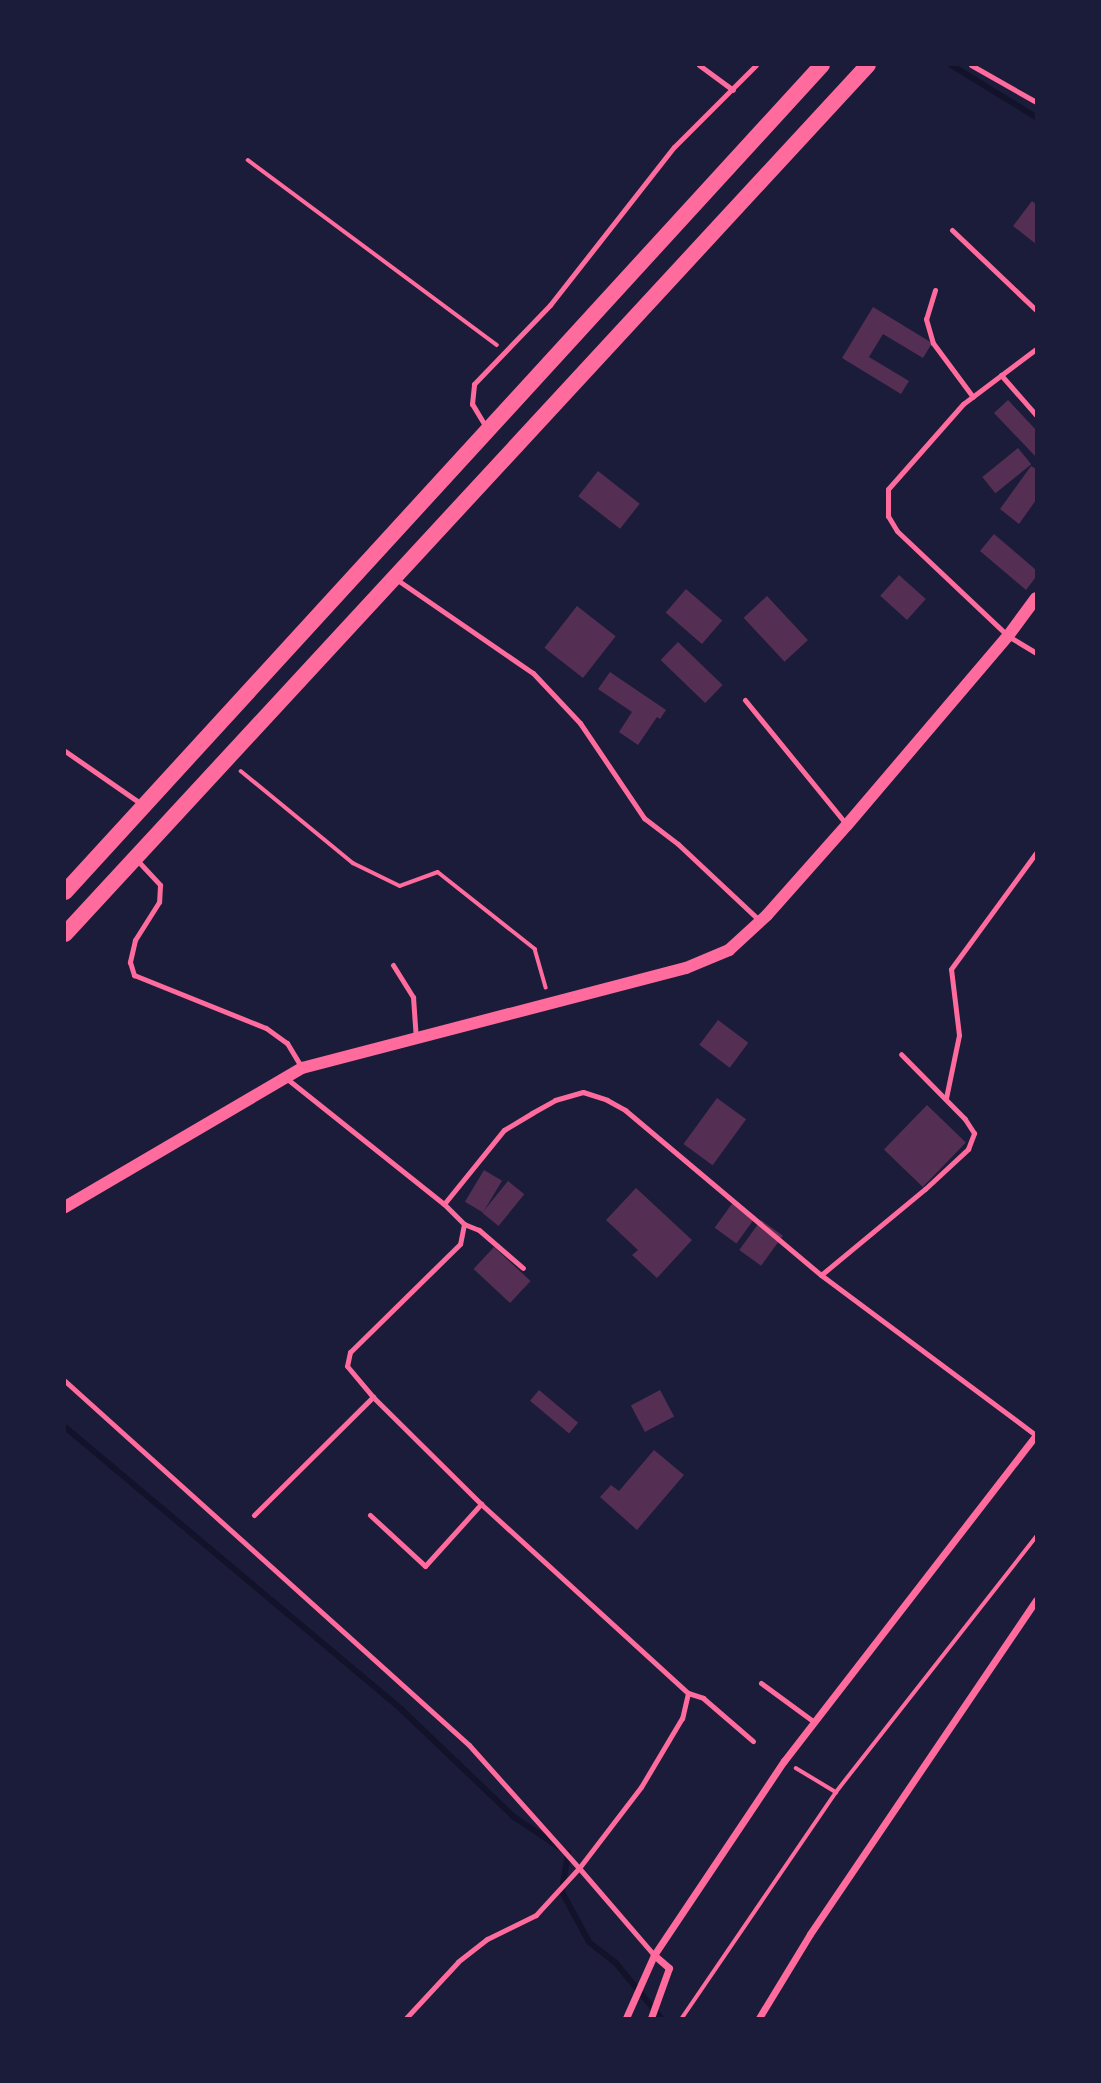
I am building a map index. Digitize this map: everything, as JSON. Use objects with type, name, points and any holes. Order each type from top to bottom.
[{"type":"main road","points":[[65,892],[822,65]]},
{"type":"main road","points":[[65,934],[868,65]]},
{"type":"street","points":[[65,1207],[284,1076],[302,1068],[686,968],[729,950],[760,921],[847,825],[1008,636],[1036,598]]},
{"type":"street","points":[[626,2018],[654,1955],[784,1761],[1036,1435]]},
{"type":"street","points":[[758,2018],[810,1934],[1036,1600]]},
{"type":"street","points":[[651,2018],[669,1968],[654,1955]]},
{"type":"lane","points":[[699,65],[733,90]]},
{"type":"lane","points":[[488,430],[472,404],[474,384],[507,353],[550,305],[674,147],[755,65]]},
{"type":"lane","points":[[971,65],[1036,102]]},
{"type":"lane","points":[[952,230],[1036,310]]},
{"type":"lane","points":[[935,290],[926,319],[933,343],[973,397]]},
{"type":"lane","points":[[1036,349],[973,397],[888,489],[888,516],[897,531],[1008,636],[1036,653]]},
{"type":"lane","points":[[1001,375],[1036,415]]},
{"type":"lane","points":[[393,577],[533,673],[580,723],[643,818],[678,844],[760,921]]},
{"type":"lane","points":[[746,700],[847,825]]},
{"type":"lane","points":[[65,751],[144,806]]},
{"type":"lane","points":[[946,1098],[960,1035],[951,969],[1036,853]]},
{"type":"lane","points":[[135,858],[160,885],[159,902],[135,940],[130,962],[134,975],[267,1028],[287,1043],[302,1068]]},
{"type":"lane","points":[[393,965],[413,997],[416,1038]]},
{"type":"lane","points":[[821,1275],[925,1189],[968,1149],[974,1133],[946,1098],[901,1054]]},
{"type":"lane","points":[[284,1076],[444,1204],[464,1224],[480,1230],[523,1268]]},
{"type":"lane","points":[[444,1204],[504,1130],[555,1100],[583,1092],[625,1110],[821,1275],[1036,1435]]},
{"type":"lane","points":[[464,1224],[460,1244],[350,1352],[347,1366],[373,1397],[481,1504],[688,1693],[703,1698],[753,1741]]},
{"type":"lane","points":[[65,1381],[469,1745],[654,1955]]},
{"type":"lane","points":[[254,1515],[373,1397]]},
{"type":"lane","points":[[370,1515],[425,1566],[481,1504]]},
{"type":"lane","points":[[761,1683],[814,1722]]},
{"type":"lane","points":[[406,2018],[458,1962],[487,1940],[536,1914],[579,1867],[641,1787],[682,1718],[688,1693]]},
{"type":"path","points":[[248,160],[507,353]]},
{"type":"path","points":[[226,760],[353,863],[400,886],[438,872],[535,949],[551,1003]]},
{"type":"path","points":[[682,2018],[836,1792],[1036,1537]]},
{"type":"path","points":[[784,1761],[836,1792]]},
{"type":"building","points":[[1032,201],[1036,204],[1036,244],[1013,226]]},
{"type":"building","points":[[873,307],[932,343],[923,358],[883,334],[869,357],[909,381],[901,394],[842,358]]},
{"type":"building","points":[[1008,400],[1036,430],[1036,457],[994,413]]},
{"type":"building","points":[[1018,448],[1031,464],[995,493],[982,477]]},
{"type":"building","points":[[1031,466],[1036,469],[1036,500],[1019,524],[1000,509]]},
{"type":"building","points":[[598,471],[640,504],[620,529],[578,496]]},
{"type":"building","points":[[994,534],[1036,570],[1036,577],[1026,590],[980,551]]},
{"type":"building","points":[[899,575],[926,599],[907,620],[880,596]]},
{"type":"building","points":[[686,589],[722,620],[702,644],[666,612]]},
{"type":"building","points":[[767,596],[808,640],[785,662],[744,618]]},
{"type":"building","points":[[577,606],[616,636],[583,678],[544,648]]},
{"type":"building","points":[[678,642],[723,685],[705,703],[661,660]]},
{"type":"building","points":[[610,672],[666,710],[660,719],[657,717],[638,745],[619,732],[632,712],[598,689]]},
{"type":"building","points":[[718,1020],[748,1043],[730,1068],[699,1045]]},
{"type":"building","points":[[717,1098],[746,1119],[713,1165],[683,1144]]},
{"type":"building","points":[[927,1105],[966,1143],[923,1187],[884,1150]]},
{"type":"building","points":[[484,1170],[502,1181],[483,1213],[465,1202]]},
{"type":"building","points":[[508,1181],[524,1194],[499,1226],[482,1213]]},
{"type":"building","points":[[636,1188],[692,1240],[657,1278],[632,1255],[638,1250],[606,1220]]},
{"type":"building","points":[[734,1201],[756,1217],[736,1244],[715,1228]]},
{"type":"building","points":[[761,1220],[783,1236],[761,1266],[739,1250]]},
{"type":"building","points":[[494,1247],[531,1281],[510,1303],[474,1269]]},
{"type":"building","points":[[539,1390],[578,1423],[569,1434],[530,1401]]},
{"type":"building","points":[[660,1390],[674,1416],[645,1432],[631,1405]]},
{"type":"building","points":[[654,1450],[684,1475],[637,1530],[600,1497],[611,1485],[619,1491]]},
{"type":"waterway","points":[[951,65],[1036,117]]},
{"type":"waterway","points":[[65,1427],[402,1710],[514,1817],[559,1847]]},
{"type":"waterway","points":[[568,1853],[562,1892],[589,1942],[615,1962],[661,2018]]}]
